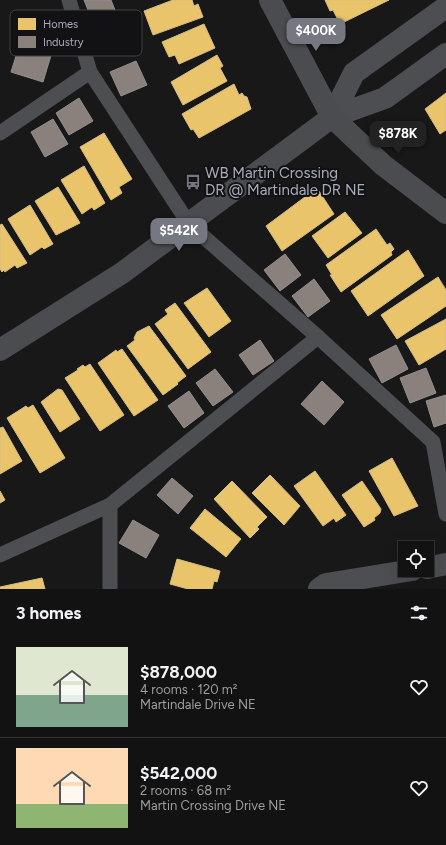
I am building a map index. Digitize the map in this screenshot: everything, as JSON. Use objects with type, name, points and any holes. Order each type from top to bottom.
[{"type":"street","points":[[270,0],[332,117],[384,165],[446,213]]},
{"type":"street","points":[[332,117],[354,73],[446,7]]},
{"type":"street","points":[[0,350],[122,273],[332,117],[385,98],[446,54]]},
{"type":"street","points":[[434,567],[446,564]]},
{"type":"street","points":[[319,589],[326,584],[398,572]]},
{"type":"lane","points":[[69,0],[72,10]]},
{"type":"lane","points":[[85,56],[90,72],[189,224],[318,337],[433,442],[446,514]]},
{"type":"lane","points":[[0,133],[90,72]]},
{"type":"lane","points":[[0,555],[110,505],[318,337]]},
{"type":"lane","points":[[110,505],[110,589]]},
{"type":"building: Homes","points":[[173,0],[192,0],[194,6],[198,4],[203,17],[153,35],[144,11]]},
{"type":"building: Homes","points":[[325,0],[389,0],[340,24],[333,10],[330,11]]},
{"type":"building: Homes","points":[[204,24],[215,48],[179,64],[175,55],[169,57],[162,42]]},
{"type":"building: Homes","points":[[217,55],[223,66],[220,68],[227,81],[183,105],[171,82]]},
{"type":"building: Homes","points":[[234,84],[239,95],[242,93],[247,97],[251,109],[199,138],[193,129],[191,130],[182,114]]},
{"type":"building: Homes","points":[[446,93],[446,130],[440,134],[425,109]]},
{"type":"building: Homes","points":[[104,133],[132,179],[119,187],[122,193],[111,200],[80,147]]},
{"type":"building: Homes","points":[[84,166],[105,203],[94,210],[92,207],[82,214],[61,180]]},
{"type":"building: Homes","points":[[58,187],[80,223],[56,235],[35,201]]},
{"type":"building: Homes","points":[[317,188],[334,214],[282,251],[266,226]]},
{"type":"building: Homes","points":[[30,205],[53,244],[44,249],[42,247],[30,255],[8,219]]},
{"type":"building: Homes","points":[[345,212],[362,233],[328,258],[312,236]]},
{"type":"building: Homes","points":[[2,224],[27,263],[17,268],[15,265],[5,272],[4,270],[2,272],[0,269],[0,225]]},
{"type":"building: Homes","points":[[376,229],[387,245],[390,243],[394,249],[391,252],[392,255],[341,292],[330,275],[332,275],[326,265]]},
{"type":"building: Homes","points":[[408,250],[424,276],[368,316],[351,291]]},
{"type":"building: Homes","points":[[438,277],[446,290],[446,306],[397,339],[381,315]]},
{"type":"building: Homes","points":[[207,288],[231,321],[209,337],[184,303]]},
{"type":"building: Homes","points":[[175,303],[211,352],[188,369],[155,324],[168,314],[165,310]]},
{"type":"building: Homes","points":[[446,319],[446,349],[419,365],[405,341]]},
{"type":"building: Homes","points":[[149,326],[186,376],[163,395],[127,346],[135,340],[134,338],[137,332]]},
{"type":"building: Homes","points":[[122,349],[158,400],[134,416],[98,363],[116,350],[117,352]]},
{"type":"building: Homes","points":[[90,364],[124,415],[100,431],[65,378],[83,365],[85,367]]},
{"type":"building: Homes","points":[[58,389],[62,390],[80,419],[60,432],[41,402]]},
{"type":"building: Homes","points":[[33,405],[65,458],[40,473],[7,418],[26,406],[28,408]]},
{"type":"building: Homes","points":[[3,427],[22,461],[0,474],[0,428]]},
{"type":"building: Homes","points":[[392,458],[418,506],[394,516],[369,471]]},
{"type":"building: Homes","points":[[315,471],[346,515],[336,522],[334,518],[323,526],[294,486]]},
{"type":"building: Homes","points":[[270,475],[300,506],[284,525],[252,493]]},
{"type":"building: Homes","points":[[232,481],[267,517],[257,527],[259,529],[250,538],[214,499]]},
{"type":"building: Homes","points":[[362,481],[381,509],[380,513],[374,518],[375,520],[364,527],[342,495]]},
{"type":"building: Homes","points":[[0,491],[5,500],[0,503]]},
{"type":"building: Homes","points":[[205,509],[241,539],[226,557],[190,528]]},
{"type":"building: Homes","points":[[177,559],[220,571],[217,582],[214,581],[212,589],[188,589],[170,584]]},
{"type":"building: Homes","points":[[42,578],[45,589],[0,589],[0,587]]},
{"type":"building: Industry","points":[[84,0],[111,0],[115,10],[88,10]]},
{"type":"building: Industry","points":[[16,56],[51,56],[43,82],[11,72]]},
{"type":"building: Industry","points":[[136,61],[147,85],[121,96],[110,72]]},
{"type":"building: Industry","points":[[79,98],[93,121],[69,135],[56,113]]},
{"type":"building: Industry","points":[[53,119],[68,144],[45,157],[31,132]]},
{"type":"building: Industry","points":[[285,254],[301,275],[280,291],[264,270]]},
{"type":"building: Industry","points":[[314,279],[330,301],[308,317],[292,296]]},
{"type":"building: Industry","points":[[260,340],[274,361],[253,375],[239,355]]},
{"type":"building: Industry","points":[[396,345],[408,369],[382,383],[369,359]]},
{"type":"building: Industry","points":[[426,368],[436,393],[410,403],[400,378]]},
{"type":"building: Industry","points":[[215,369],[233,392],[213,406],[196,383]]},
{"type":"building: Industry","points":[[322,381],[344,402],[324,425],[301,404]]},
{"type":"building: Industry","points":[[189,391],[204,413],[184,428],[168,406]]},
{"type":"building: Industry","points":[[446,395],[446,423],[434,427],[426,401]]},
{"type":"building: Industry","points":[[172,478],[193,496],[178,514],[157,495]]},
{"type":"building: Industry","points":[[133,520],[159,535],[146,558],[119,543]]},
{"type":"place","name":"WB Martin Crossing DR @ Martindale DR NE","points":[[193,182]]}]
